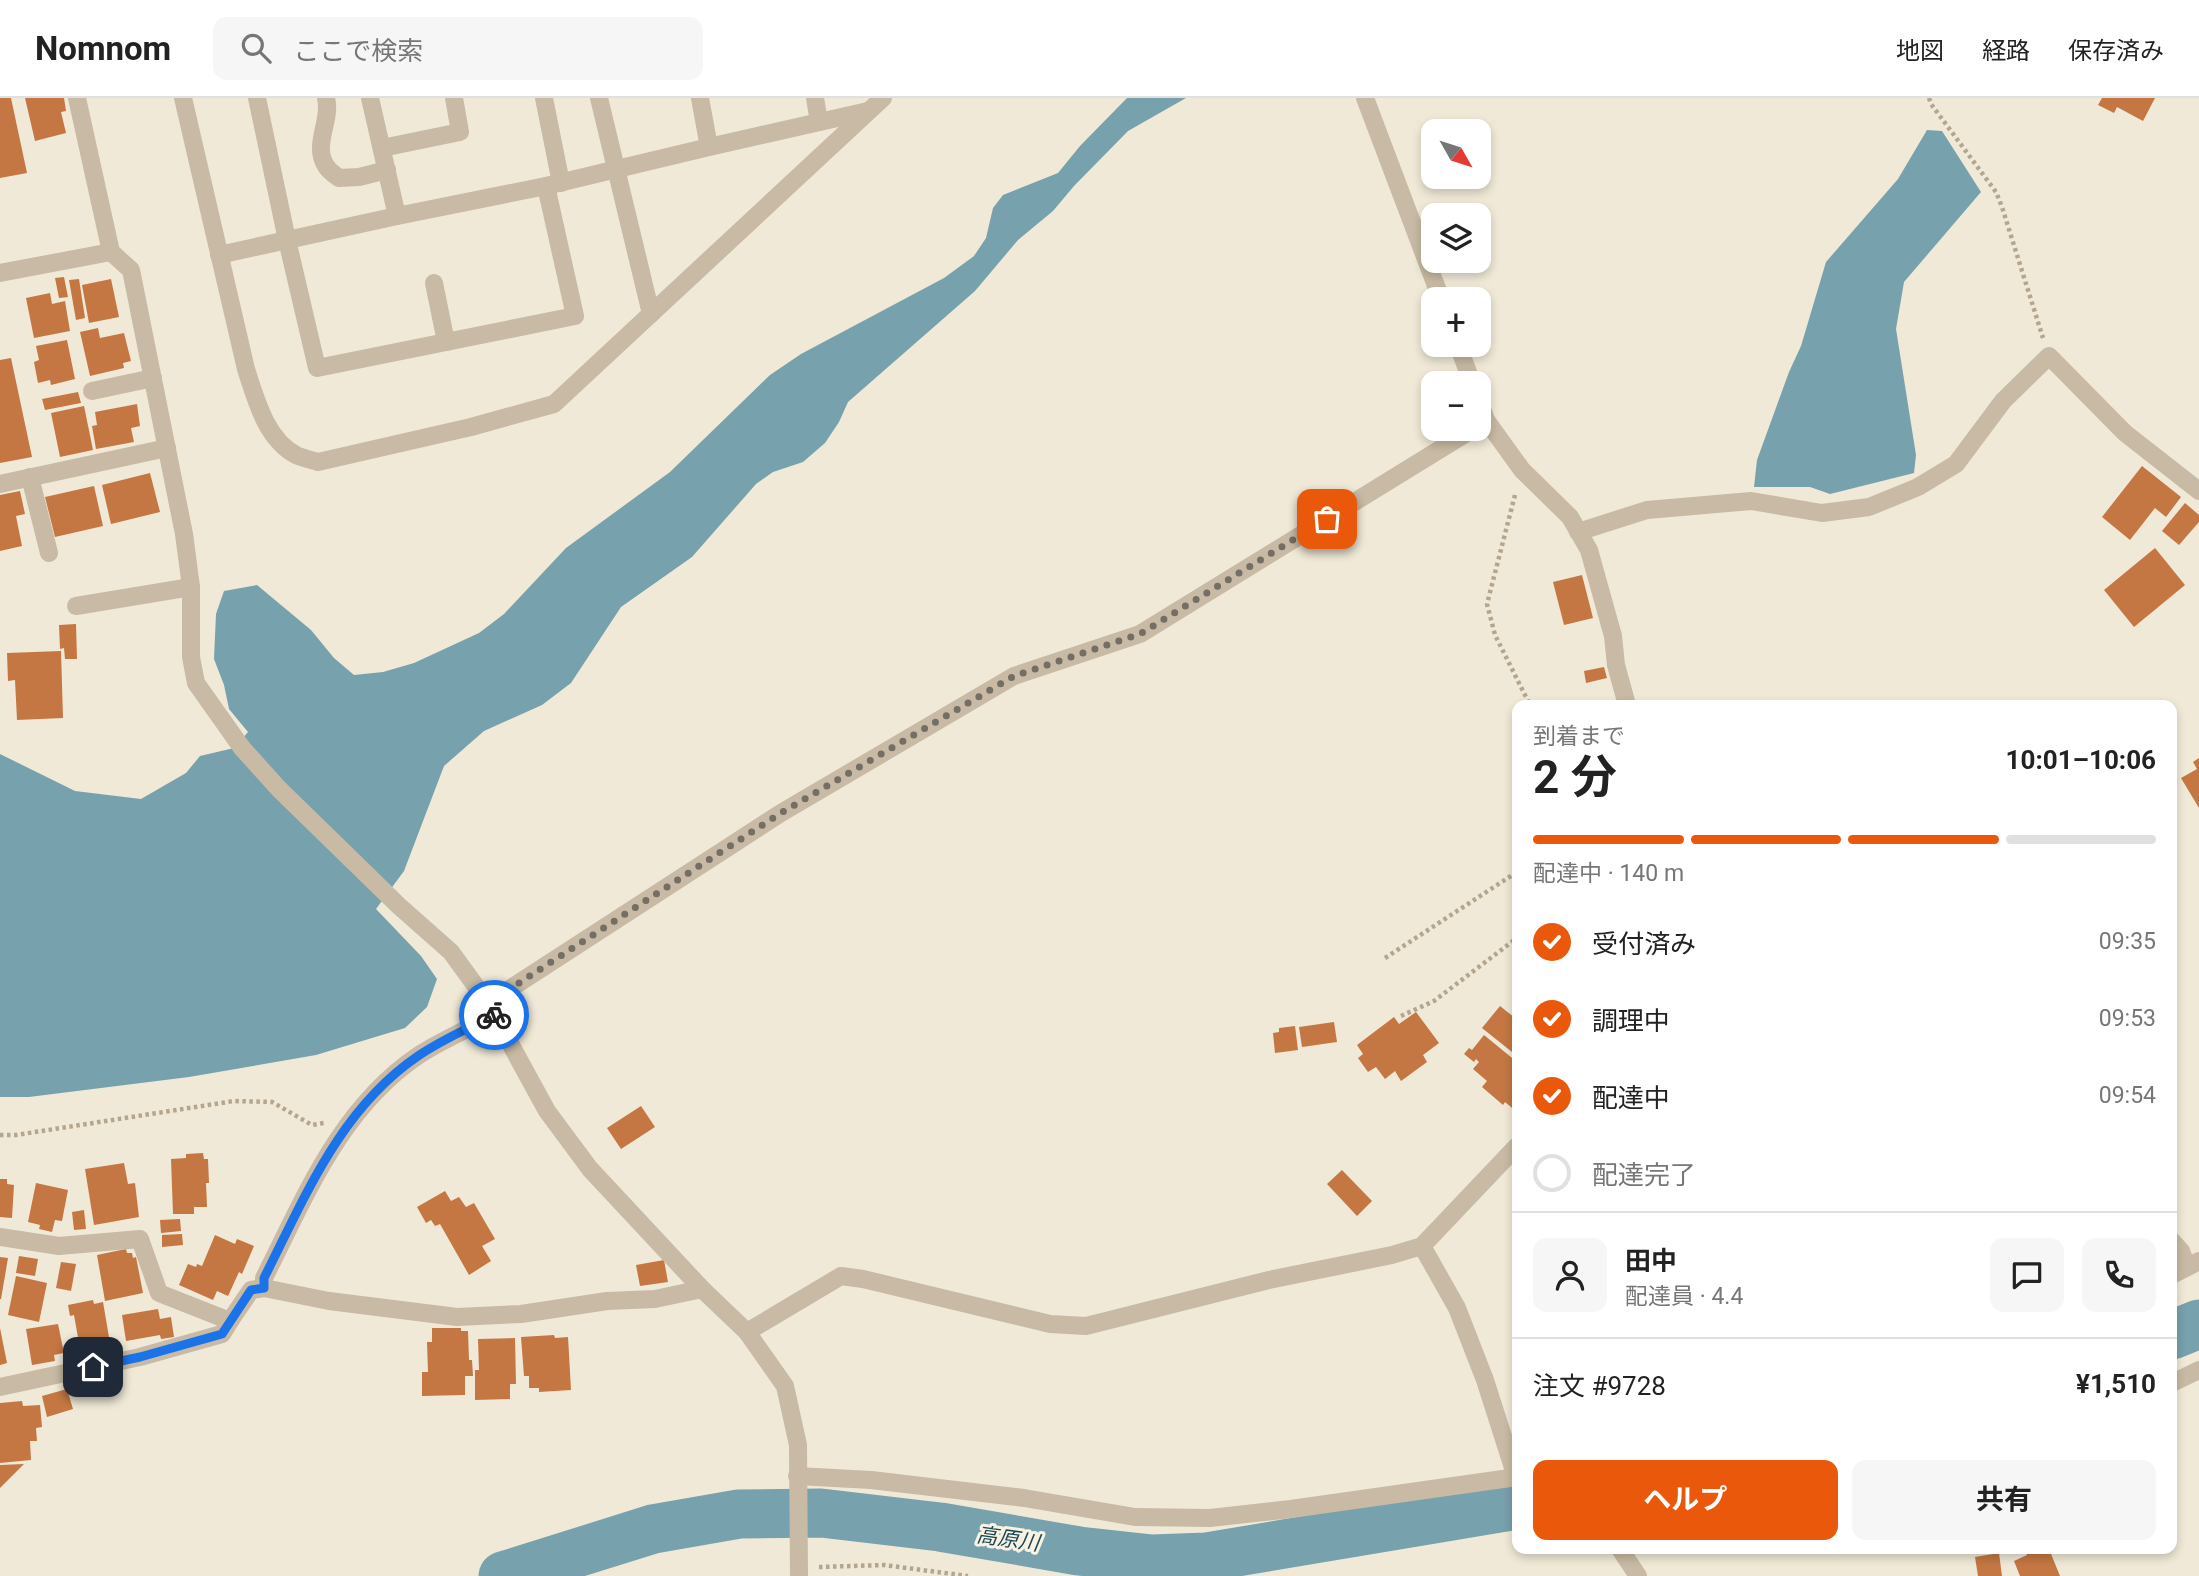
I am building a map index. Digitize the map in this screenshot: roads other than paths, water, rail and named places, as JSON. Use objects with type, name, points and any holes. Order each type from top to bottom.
[{"type":"street","points":[[77,98],[111,252],[131,270],[184,534],[191,587],[191,657],[197,683],[242,748],[288,798],[399,906],[451,952],[491,1009],[547,1111],[590,1169],[702,1289],[747,1332],[785,1386],[797,1445],[799,1572]]},
{"type":"street","points":[[183,98],[246,369],[260,411],[277,439],[296,455],[318,462],[471,427],[554,404],[878,104]]},
{"type":"street","points":[[257,98],[317,369],[575,316],[554,184],[544,98]]},
{"type":"street","points":[[326,98],[328,107],[320,150],[326,167],[339,178],[359,177],[387,170]]},
{"type":"street","points":[[370,98],[397,216]]},
{"type":"street","points":[[382,148],[460,132],[454,98]]},
{"type":"street","points":[[599,98],[651,314]]},
{"type":"street","points":[[699,98],[709,147]]},
{"type":"street","points":[[815,98],[819,122]]},
{"type":"street","points":[[1365,98],[1436,287]]},
{"type":"street","points":[[219,255],[554,184],[819,122],[878,104]]},
{"type":"street","points":[[0,273],[111,252]]},
{"type":"street","points":[[434,284],[446,342]]},
{"type":"street","points":[[1578,532],[1647,510],[1751,501],[1822,513],[1869,507],[1918,487],[1956,464],[2003,401],[2049,356],[2125,433],[2199,491]]},
{"type":"street","points":[[92,391],[153,378]]},
{"type":"street","points":[[1491,437],[1570,517],[1589,550],[1613,636],[1616,665],[1626,700]]},
{"type":"street","points":[[264,1288],[264,1278],[325,1156],[352,1117],[375,1092],[418,1056],[781,813],[1014,676],[1140,634],[1452,441]]},
{"type":"street","points":[[0,484],[167,448]]},
{"type":"street","points":[[30,477],[49,553]]},
{"type":"street","points":[[76,606],[191,587]]},
{"type":"street","points":[[747,1332],[841,1276],[1050,1324],[1086,1326],[1269,1280],[1392,1255],[1422,1246],[1512,1151]]},
{"type":"street","points":[[0,1237],[59,1246],[140,1239],[159,1293],[230,1321]]},
{"type":"street","points":[[1422,1246],[1457,1308],[1485,1380],[1512,1462]]},
{"type":"street","points":[[2177,1247],[2186,1268]]},
{"type":"street","points":[[0,1387],[140,1357],[222,1334],[251,1290],[264,1288],[329,1301],[457,1317],[521,1314],[607,1301],[655,1299],[702,1289]]},
{"type":"street","points":[[2177,1381],[2199,1370]]},
{"type":"street","points":[[797,1476],[872,1480],[1024,1497],[1083,1510],[1148,1518],[1210,1518],[1512,1478]]},
{"type":"street","points":[[1628,1554],[1638,1576]]},
{"type":"water","points":[[1127,98],[1186,98],[1128,131],[1053,211],[1018,240],[975,291],[848,402],[825,443],[803,462],[773,472],[756,484],[692,557],[621,607],[571,683],[542,705],[484,731],[444,766],[404,871],[376,909],[421,956],[437,979],[427,1007],[405,1028],[316,1055],[189,1077],[29,1097],[0,1097],[0,754],[75,791],[141,799],[186,773],[200,756],[234,748],[248,732],[229,709],[224,685],[214,659],[216,614],[224,591],[257,585],[311,630],[334,658],[354,675],[383,672],[414,663],[479,633],[504,614],[566,548],[670,472],[770,375],[801,354],[944,278],[974,256],[986,238],[993,208],[1003,195],[1058,173]]},
{"type":"water","points":[[1927,130],[1942,131],[1981,192],[1904,282],[1896,329],[1916,455],[1914,473],[1830,494],[1810,487],[1754,487],[1757,460],[1801,346],[1826,262],[1898,179]]},
{"type":"waterway","name":"高原川","points":[[2177,1333],[2199,1324]]},
{"type":"waterway","name":"高原川","points":[[503,1576],[653,1529],[739,1514],[821,1513],[940,1527],[1079,1551],[1152,1559],[1207,1557],[1512,1506]]}]
